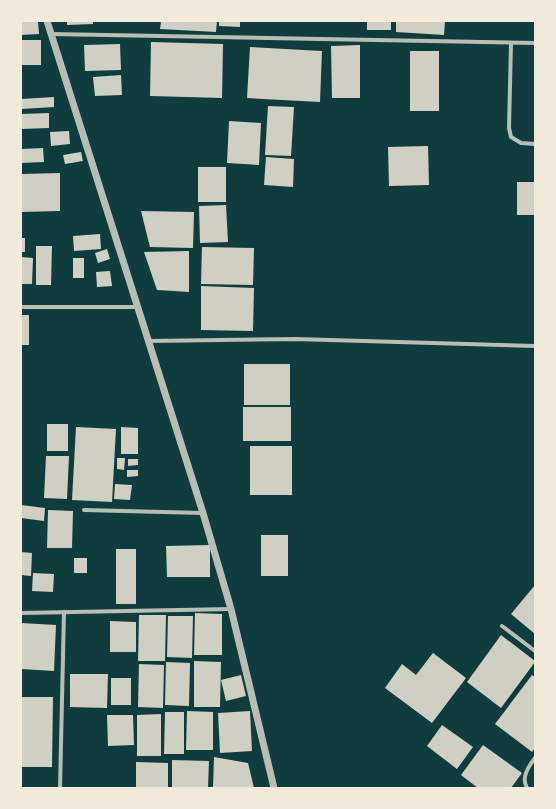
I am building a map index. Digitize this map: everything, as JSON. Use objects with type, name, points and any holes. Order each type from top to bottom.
[{"type":"street","points":[[47,21],[203,513],[231,609],[274,788]]},
{"type":"street","points":[[51,34],[535,43]]},
{"type":"street","points":[[511,43],[509,128],[511,137],[521,143],[535,144]]},
{"type":"street","points":[[21,307],[137,308]]},
{"type":"street","points":[[149,341],[295,339],[535,346]]},
{"type":"street","points":[[84,510],[203,513]]},
{"type":"street","points":[[21,613],[231,609]]},
{"type":"street","points":[[60,788],[64,612]]},
{"type":"street","points":[[502,626],[535,651]]},
{"type":"street","points":[[527,788],[524,777],[535,758]]},
{"type":"building","points":[[21,21],[38,21],[39,34],[21,35]]},
{"type":"building","points":[[67,21],[93,21],[93,24],[67,25]]},
{"type":"building","points":[[161,21],[217,21],[216,32],[160,29]]},
{"type":"building","points":[[219,21],[240,21],[240,27],[219,26]]},
{"type":"building","points":[[367,21],[391,21],[391,30],[367,30]]},
{"type":"building","points":[[396,21],[445,21],[444,35],[396,32]]},
{"type":"building","points":[[21,40],[41,40],[41,65],[21,65]]},
{"type":"building","points":[[151,42],[223,44],[222,98],[150,96]]},
{"type":"building","points":[[120,44],[121,70],[85,71],[84,45]]},
{"type":"building","points":[[360,45],[360,98],[332,98],[331,46]]},
{"type":"building","points":[[250,47],[322,51],[320,102],[247,98]]},
{"type":"building","points":[[410,51],[439,51],[439,111],[410,111]]},
{"type":"building","points":[[121,75],[122,95],[95,96],[93,77]]},
{"type":"building","points":[[54,97],[54,107],[21,109],[21,99]]},
{"type":"building","points":[[268,106],[294,107],[291,156],[265,155]]},
{"type":"building","points":[[49,113],[49,128],[21,129],[21,114]]},
{"type":"building","points":[[229,121],[261,123],[259,165],[227,163]]},
{"type":"building","points":[[69,131],[70,144],[51,146],[50,132]]},
{"type":"building","points":[[428,146],[429,185],[389,186],[388,147]]},
{"type":"building","points":[[43,148],[44,162],[21,163],[21,149]]},
{"type":"building","points":[[81,152],[83,161],[65,164],[63,155]]},
{"type":"building","points":[[266,157],[294,159],[293,187],[264,185]]},
{"type":"building","points":[[198,167],[226,167],[226,202],[198,202]]},
{"type":"building","points":[[60,173],[60,211],[21,212],[21,174]]},
{"type":"building","points":[[517,182],[535,182],[535,215],[517,215]]},
{"type":"building","points":[[226,205],[228,242],[200,243],[199,206]]},
{"type":"building","points":[[141,211],[194,212],[193,248],[150,247]]},
{"type":"building","points":[[100,234],[101,249],[74,251],[73,236]]},
{"type":"building","points":[[21,238],[25,238],[25,252],[21,252]]},
{"type":"building","points":[[36,246],[52,246],[51,285],[36,285]]},
{"type":"building","points":[[202,247],[254,248],[253,285],[201,284]]},
{"type":"building","points":[[107,249],[110,259],[98,263],[95,253]]},
{"type":"building","points":[[189,251],[189,292],[157,290],[144,252]]},
{"type":"building","points":[[21,257],[33,258],[32,284],[21,284]]},
{"type":"building","points":[[73,258],[84,258],[84,278],[73,278]]},
{"type":"building","points":[[110,271],[112,286],[97,287],[96,272]]},
{"type":"building","points":[[201,286],[254,288],[253,331],[201,330]]},
{"type":"building","points":[[21,315],[29,315],[29,345],[21,345]]},
{"type":"building","points":[[244,364],[290,364],[290,405],[244,405]]},
{"type":"building","points":[[243,407],[291,407],[291,441],[243,441]]},
{"type":"building","points":[[47,424],[68,424],[68,451],[47,451]]},
{"type":"building","points":[[76,427],[116,429],[112,502],[72,500]]},
{"type":"building","points":[[121,427],[138,428],[138,454],[121,454]]},
{"type":"building","points":[[250,446],[292,446],[292,495],[250,495]]},
{"type":"building","points":[[46,456],[69,456],[67,499],[44,498]]},
{"type":"building","points":[[117,458],[125,458],[124,470],[117,469]]},
{"type":"building","points":[[128,459],[138,459],[138,465],[128,466]]},
{"type":"building","points":[[127,470],[138,470],[138,476],[127,477]]},
{"type":"building","points":[[115,484],[132,485],[130,500],[114,499]]},
{"type":"building","points":[[21,505],[45,508],[44,521],[21,518]]},
{"type":"building","points":[[48,510],[73,511],[72,548],[47,548]]},
{"type":"building","points":[[261,535],[288,535],[288,576],[261,576]]},
{"type":"building","points":[[210,545],[210,577],[167,577],[166,546]]},
{"type":"building","points":[[116,549],[136,549],[136,604],[116,604]]},
{"type":"building","points":[[21,552],[32,553],[31,576],[21,575]]},
{"type":"building","points":[[74,558],[87,558],[87,573],[74,573]]},
{"type":"building","points":[[33,573],[54,574],[53,592],[32,591]]},
{"type":"building","points":[[535,585],[535,634],[511,614]]},
{"type":"building","points":[[195,613],[222,614],[222,655],[194,655]]},
{"type":"building","points":[[139,615],[166,615],[165,661],[138,661]]},
{"type":"building","points":[[168,616],[193,616],[192,658],[167,657]]},
{"type":"building","points":[[110,621],[136,622],[136,652],[110,652]]},
{"type":"building","points":[[21,623],[56,625],[54,671],[21,669]]},
{"type":"building","points":[[501,635],[535,662],[501,708],[467,682]]},
{"type":"building","points":[[433,653],[466,678],[432,723],[385,688],[402,664],[416,675]]},
{"type":"building","points":[[194,661],[221,662],[220,707],[194,707]]},
{"type":"building","points":[[166,662],[190,663],[189,706],[165,705]]},
{"type":"building","points":[[139,664],[164,665],[163,708],[138,707]]},
{"type":"building","points":[[70,674],[108,674],[107,708],[70,707]]},
{"type":"building","points":[[241,675],[246,696],[226,701],[221,680]]},
{"type":"building","points":[[532,675],[535,677],[535,748],[532,752],[495,724]]},
{"type":"building","points":[[111,678],[131,678],[131,705],[111,705]]},
{"type":"building","points":[[21,697],[53,697],[52,767],[21,767]]},
{"type":"building","points":[[187,711],[213,712],[213,750],[186,750]]},
{"type":"building","points":[[250,711],[252,751],[220,753],[218,713]]},
{"type":"building","points":[[165,712],[184,712],[184,754],[164,754]]},
{"type":"building","points":[[161,714],[161,756],[137,756],[137,715]]},
{"type":"building","points":[[107,715],[133,715],[134,745],[108,746]]},
{"type":"building","points":[[442,725],[473,747],[457,769],[427,746]]},
{"type":"building","points":[[483,745],[522,773],[511,788],[478,788],[461,775]]},
{"type":"building","points":[[214,757],[248,763],[254,788],[213,788]]},
{"type":"building","points":[[172,760],[209,761],[208,788],[172,788]]},
{"type":"building","points":[[136,762],[168,763],[168,788],[136,788]]}]
